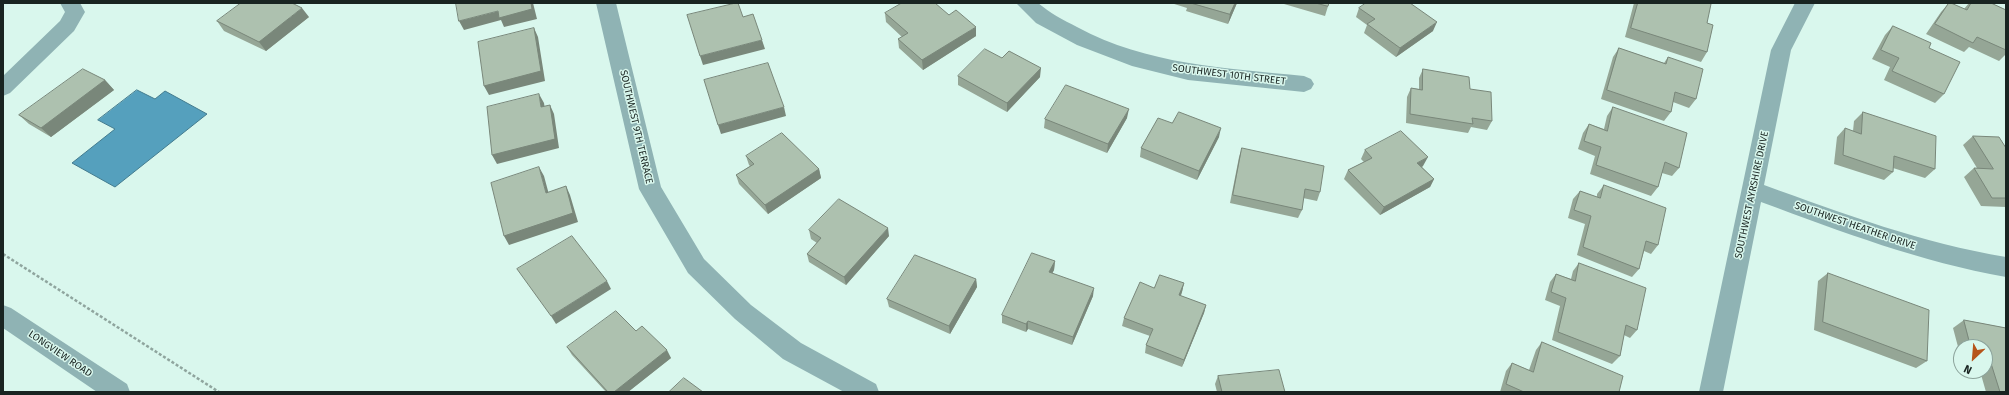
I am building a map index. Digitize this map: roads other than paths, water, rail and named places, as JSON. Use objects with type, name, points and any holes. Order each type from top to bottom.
[{"type":"street","points":[[3,88],[67,26],[75,12],[70,3]]},
{"type":"street","name":"SOUTHWEST 9TH TERRACE","points":[[606,3],[650,188],[696,266],[743,312],[792,351],[867,392]]},
{"type":"street","name":"SOUTHWEST 10TH STREET","points":[[1026,3],[1042,18],[1077,36],[1139,61],[1188,72],[1304,84]]},
{"type":"street","name":"SOUTHWEST AYRSHIRE DRIVE","points":[[1711,392],[1781,50],[1805,3]]},
{"type":"street","name":"SOUTHWEST HEATHER DRIVE","points":[[1753,190],[1898,242],[1980,264],[2006,267]]},
{"type":"street","name":"LONGVIEW ROAD","points":[[3,315],[118,392]]},
{"type":"water","points":[[137,90],[155,99],[165,91],[207,114],[115,187],[72,163],[115,129],[98,120]]}]
